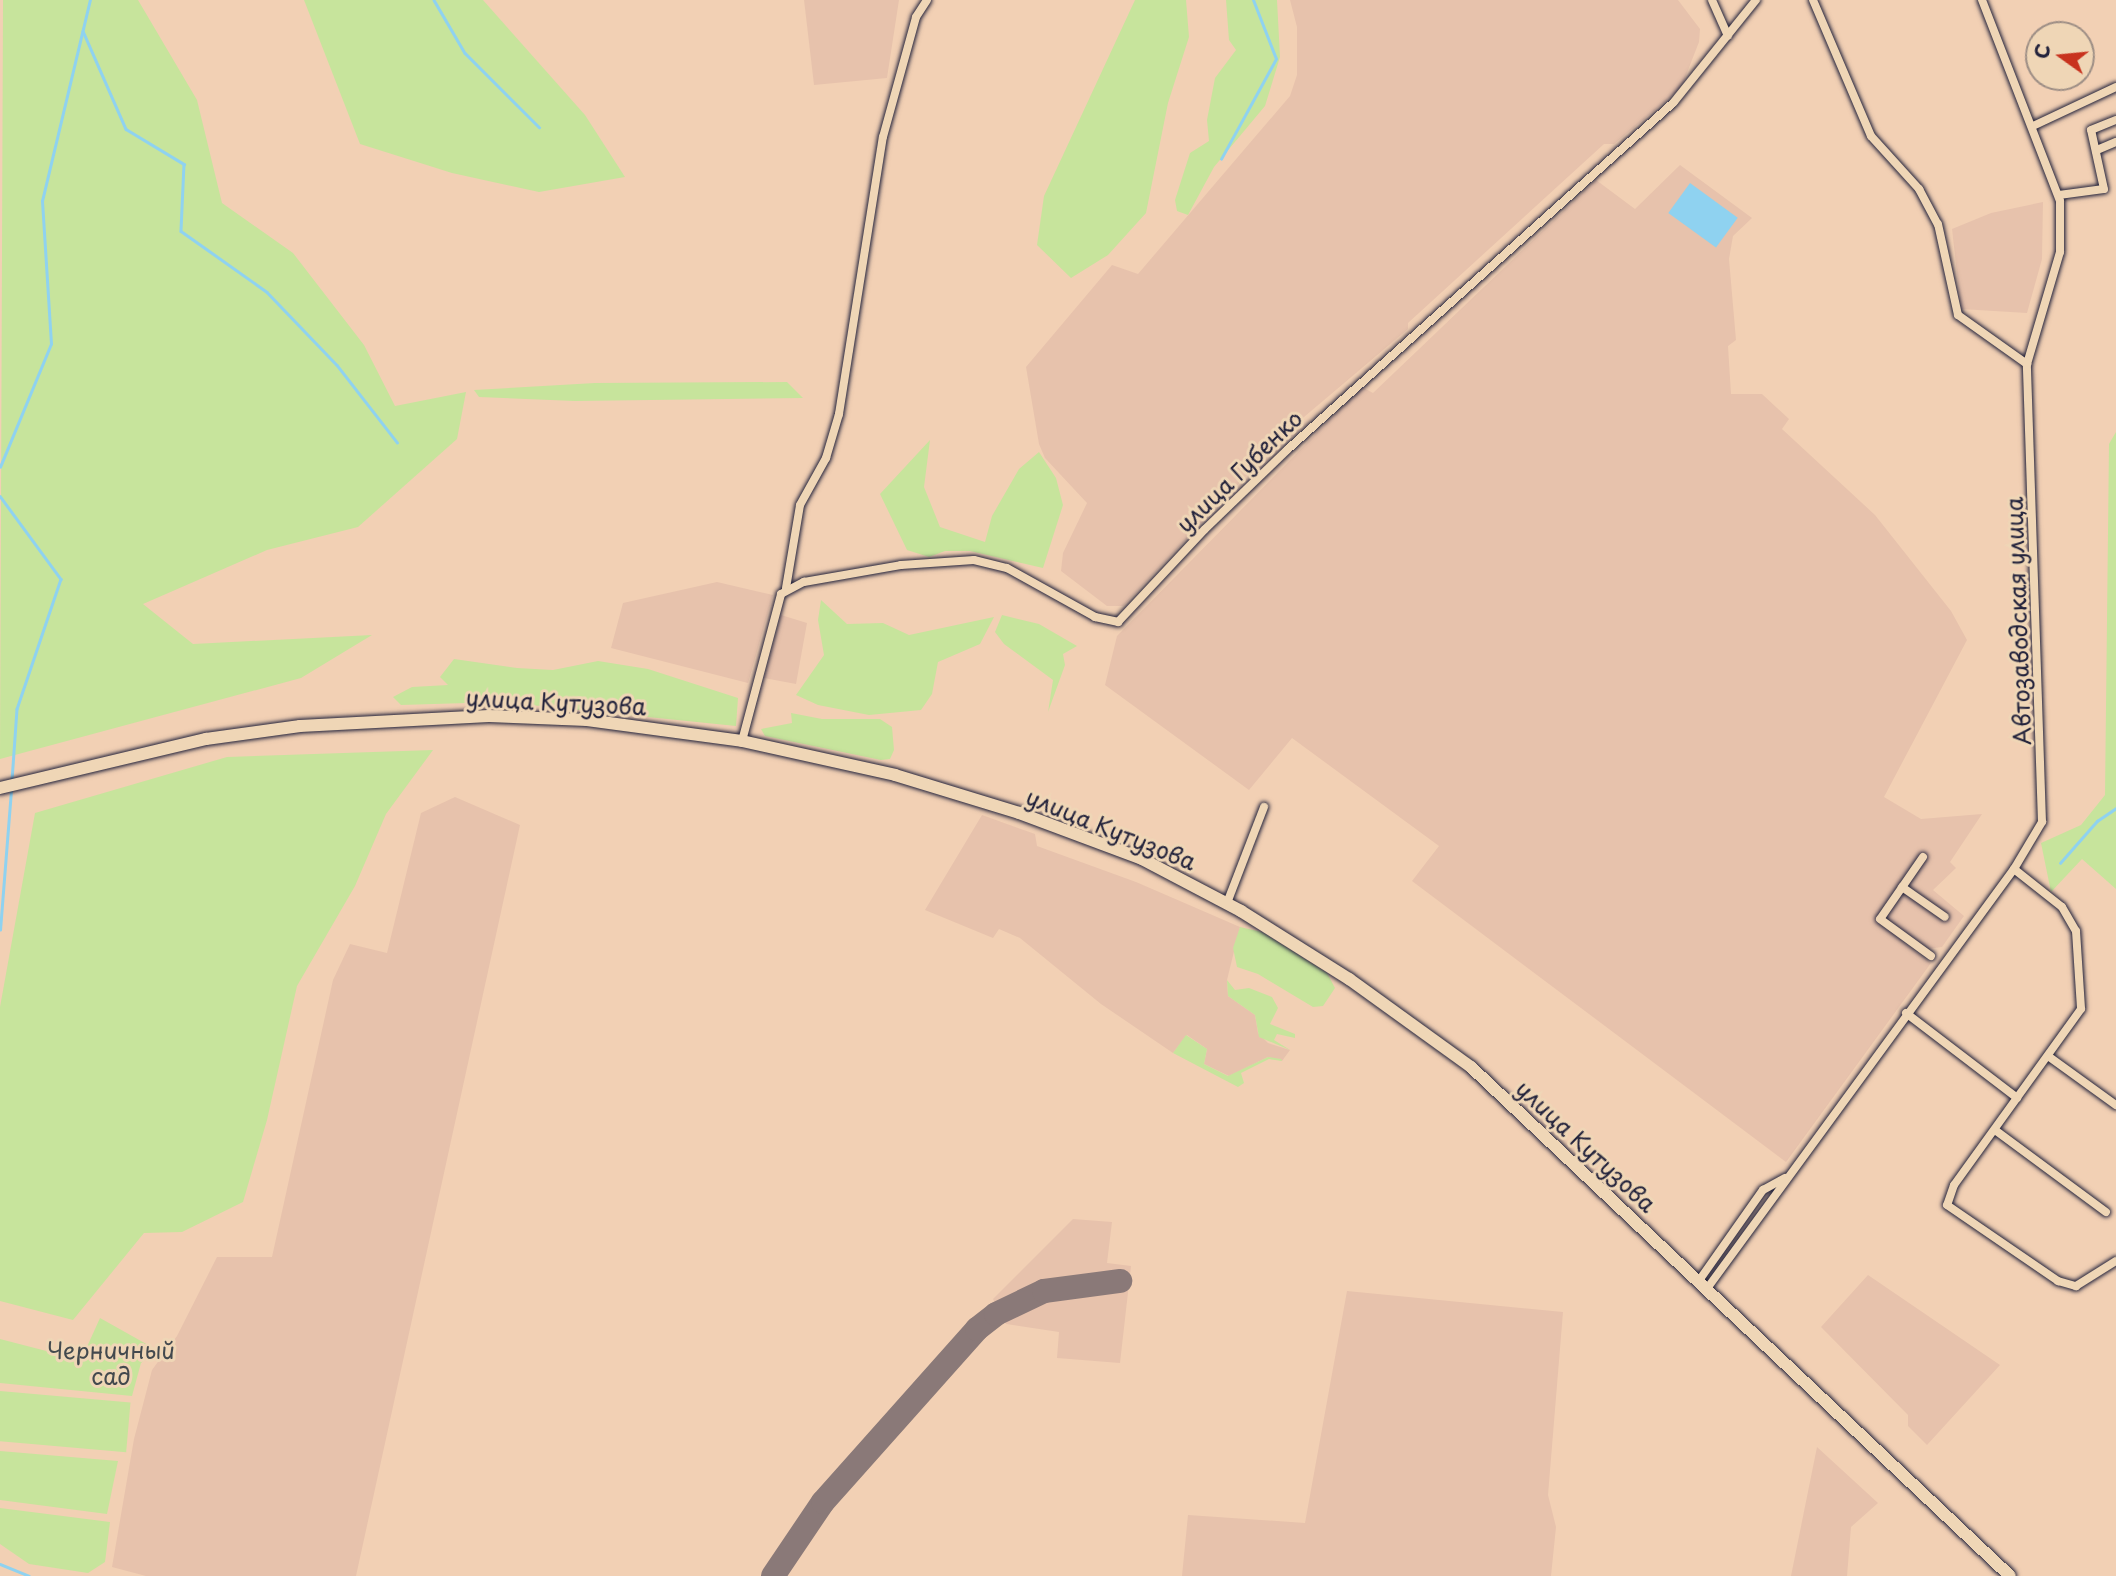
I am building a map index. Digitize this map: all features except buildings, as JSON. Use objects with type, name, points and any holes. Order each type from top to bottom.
[{"type":"main road","name":"улица Кутузова","points":[[0,788],[206,739],[396,719],[587,720],[742,741],[895,775],[1019,813],[1142,859],[1227,903],[1349,979],[1471,1067],[2010,1576]]},
{"type":"street","points":[[742,741],[786,588],[800,505],[826,458],[839,414],[883,137],[916,17],[927,0]]},
{"type":"street","points":[[1712,0],[1728,36]]},
{"type":"street","name":"улица Губенко","points":[[786,588],[901,565],[974,560],[1007,568],[1096,617],[1118,622],[1205,529],[1335,405],[1674,102],[1756,0]]},
{"type":"street","points":[[1812,0],[1871,136],[1919,189],[1938,224],[1958,315],[2027,364]]},
{"type":"street","name":"Автозаводская улица","points":[[1702,1286],[2014,870],[2036,836],[2044,807],[2027,364],[2060,252],[2059,195],[1982,0]]},
{"type":"street","points":[[2033,126],[2116,87]]},
{"type":"street","points":[[2059,195],[2104,189],[2091,130],[2116,120]]},
{"type":"street","points":[[2097,150],[2116,142]]},
{"type":"street","points":[[1227,903],[1264,807]]},
{"type":"street","points":[[1923,857],[1880,919],[1931,956]]},
{"type":"street","points":[[2014,870],[2062,907],[2076,931],[2081,1009],[1954,1185],[1947,1205],[2058,1282],[2076,1286],[2116,1261]]},
{"type":"street","points":[[1902,887],[1945,917]]},
{"type":"street","points":[[1906,1013],[2017,1098]]},
{"type":"street","points":[[2048,1056],[2116,1105]]},
{"type":"street","points":[[1995,1130],[2106,1212]]},
{"type":"street","name":"Автозаводская улица","points":[[1702,1286],[1763,1190],[1785,1178]]},
{"type":"shaded area","points":[[804,0],[899,0],[887,78],[814,85]]},
{"type":"shaded area","points":[[1290,0],[1678,0],[1700,29],[1699,42],[1681,88],[1614,144],[1604,144],[1408,323],[1408,329],[1291,428],[1123,606],[1107,606],[1061,571],[1063,553],[1087,503],[1045,458],[1039,444],[1026,367],[1112,265],[1138,274],[1290,96],[1297,75],[1297,27]]},
{"type":"shaded area","points":[[1680,165],[1752,218],[1733,236],[1729,259],[1736,340],[1728,346],[1731,394],[1762,394],[1789,419],[1782,429],[1875,515],[1951,611],[1967,640],[1884,797],[1921,819],[1982,814],[1950,862],[1956,868],[1933,890],[1964,916],[1942,947],[1927,949],[1906,934],[1901,941],[1931,963],[1786,1162],[1412,881],[1439,846],[1292,738],[1249,790],[1105,685],[1117,636],[1362,387],[1373,393],[1596,180],[1635,209]]},
{"type":"shaded area","points":[[2043,202],[2042,259],[2027,313],[1961,309],[1952,229],[1991,213]]},
{"type":"shaded area","points":[[717,582],[773,595],[748,683],[611,648],[623,603]]},
{"type":"shaded area","points":[[781,615],[807,623],[796,684],[764,678]]},
{"type":"shaded area","points":[[455,797],[520,825],[356,1576],[146,1576],[112,1567],[134,1439],[152,1370],[177,1336],[217,1257],[272,1257],[333,980],[350,944],[387,953],[421,813]]},
{"type":"shaded area","points":[[982,815],[1035,834],[1037,846],[1136,882],[1240,927],[1227,980],[1228,996],[1255,1015],[1258,1033],[1268,1043],[1290,1050],[1282,1061],[1268,1057],[1229,1076],[1204,1064],[1207,1049],[1187,1035],[1173,1053],[1101,1004],[1020,938],[999,929],[993,938],[925,910]]},
{"type":"shaded area","points":[[1073,1219],[1112,1222],[1107,1263],[1131,1266],[1120,1363],[1057,1358],[1059,1332],[1006,1324],[993,1299]]},
{"type":"shaded area","points":[[1868,1275],[2000,1365],[1927,1445],[1908,1426],[1908,1415],[1821,1327]]},
{"type":"shaded area","points":[[1347,1291],[1563,1312],[1548,1495],[1556,1527],[1551,1576],[1182,1576],[1188,1515],[1305,1523]]},
{"type":"shaded area","points":[[1817,1447],[1878,1503],[1851,1527],[1847,1576],[1791,1576]]},
{"type":"green space","points":[[3,0],[138,0],[197,100],[222,203],[293,253],[364,345],[395,406],[466,392],[457,439],[358,527],[267,550],[143,604],[193,644],[372,635],[301,678],[0,759]]},
{"type":"green space","points":[[304,0],[483,0],[585,115],[625,177],[539,192],[452,173],[360,144]]},
{"type":"green space","points":[[1135,0],[1186,0],[1189,37],[1168,103],[1146,213],[1108,255],[1071,278],[1037,245],[1044,196]]},
{"type":"green space","points":[[1226,0],[1277,0],[1280,57],[1265,106],[1214,167],[1188,215],[1177,211],[1175,200],[1190,153],[1209,141],[1207,120],[1215,78],[1236,50],[1229,40]]},
{"type":"green space","points":[[787,382],[803,398],[575,401],[479,397],[474,390],[595,383]]},
{"type":"green space","points":[[2116,432],[2116,889],[2082,859],[2051,892],[2041,843],[2081,825],[2105,795],[2109,444]]},
{"type":"green space","points":[[930,440],[924,487],[940,527],[985,542],[992,516],[1019,469],[1039,452],[1056,478],[1063,505],[1043,568],[970,551],[945,551],[929,557],[907,550],[880,494]]},
{"type":"green space","points":[[821,600],[847,624],[883,623],[909,635],[994,617],[980,644],[938,662],[932,694],[921,710],[869,715],[818,705],[796,695],[824,655],[818,620]]},
{"type":"green space","points":[[1002,615],[1039,624],[1077,646],[1063,654],[1065,665],[1048,712],[1053,680],[1004,644],[995,632]]},
{"type":"green space","points":[[454,659],[553,670],[598,661],[648,669],[738,698],[736,726],[500,702],[401,705],[393,697],[412,687],[448,685],[440,677]]},
{"type":"green space","points":[[791,713],[822,719],[880,719],[892,727],[894,750],[890,759],[881,760],[765,736],[761,729],[792,723]]},
{"type":"green space","points":[[433,750],[386,814],[355,886],[297,986],[267,1120],[243,1202],[182,1232],[144,1233],[73,1320],[0,1301],[0,1007],[35,813],[227,757]]},
{"type":"green space","points":[[1240,927],[1262,932],[1327,973],[1335,988],[1323,1006],[1313,1007],[1258,974],[1237,967],[1233,948]]},
{"type":"green space","points":[[1227,980],[1235,990],[1249,988],[1272,997],[1278,1008],[1270,1024],[1295,1034],[1295,1038],[1277,1034],[1274,1040],[1290,1050],[1259,1037],[1255,1015],[1228,996]]},
{"type":"green space","points":[[1186,1035],[1207,1049],[1204,1064],[1228,1076],[1268,1057],[1282,1061],[1269,1059],[1241,1073],[1244,1083],[1238,1087],[1173,1053]]},
{"type":"green space","name":"Черничный сад","points":[[100,1318],[157,1350],[141,1363],[132,1396],[0,1383],[0,1339],[81,1360]]},
{"type":"green space","name":"Черничный сад","points":[[0,1391],[131,1402],[126,1452],[0,1441]]},
{"type":"green space","name":"Черничный сад","points":[[0,1451],[118,1461],[107,1514],[0,1500]]},
{"type":"green space","points":[[0,1508],[110,1522],[105,1562],[88,1573],[29,1564],[0,1544]]},
{"type":"water","points":[[1690,183],[1738,218],[1716,248],[1668,213]]},
{"type":"waterway","points":[[0,467],[51,344],[42,201],[90,0]]},
{"type":"waterway","points":[[434,0],[465,53],[539,127]]},
{"type":"waterway","points":[[1221,159],[1276,59],[1253,0]]},
{"type":"waterway","points":[[83,31],[126,129],[184,164],[181,231],[267,292],[337,365],[397,442]]},
{"type":"waterway","points":[[0,496],[61,579],[17,709],[12,780]]},
{"type":"waterway","points":[[0,930],[11,790]]},
{"type":"waterway","points":[[2060,863],[2097,821],[2116,808]]},
{"type":"waterway","points":[[0,1564],[29,1576]]},
{"type":"taxiway","points":[[773,1576],[823,1502],[977,1329],[996,1314],[1044,1291],[1120,1281]]}]
